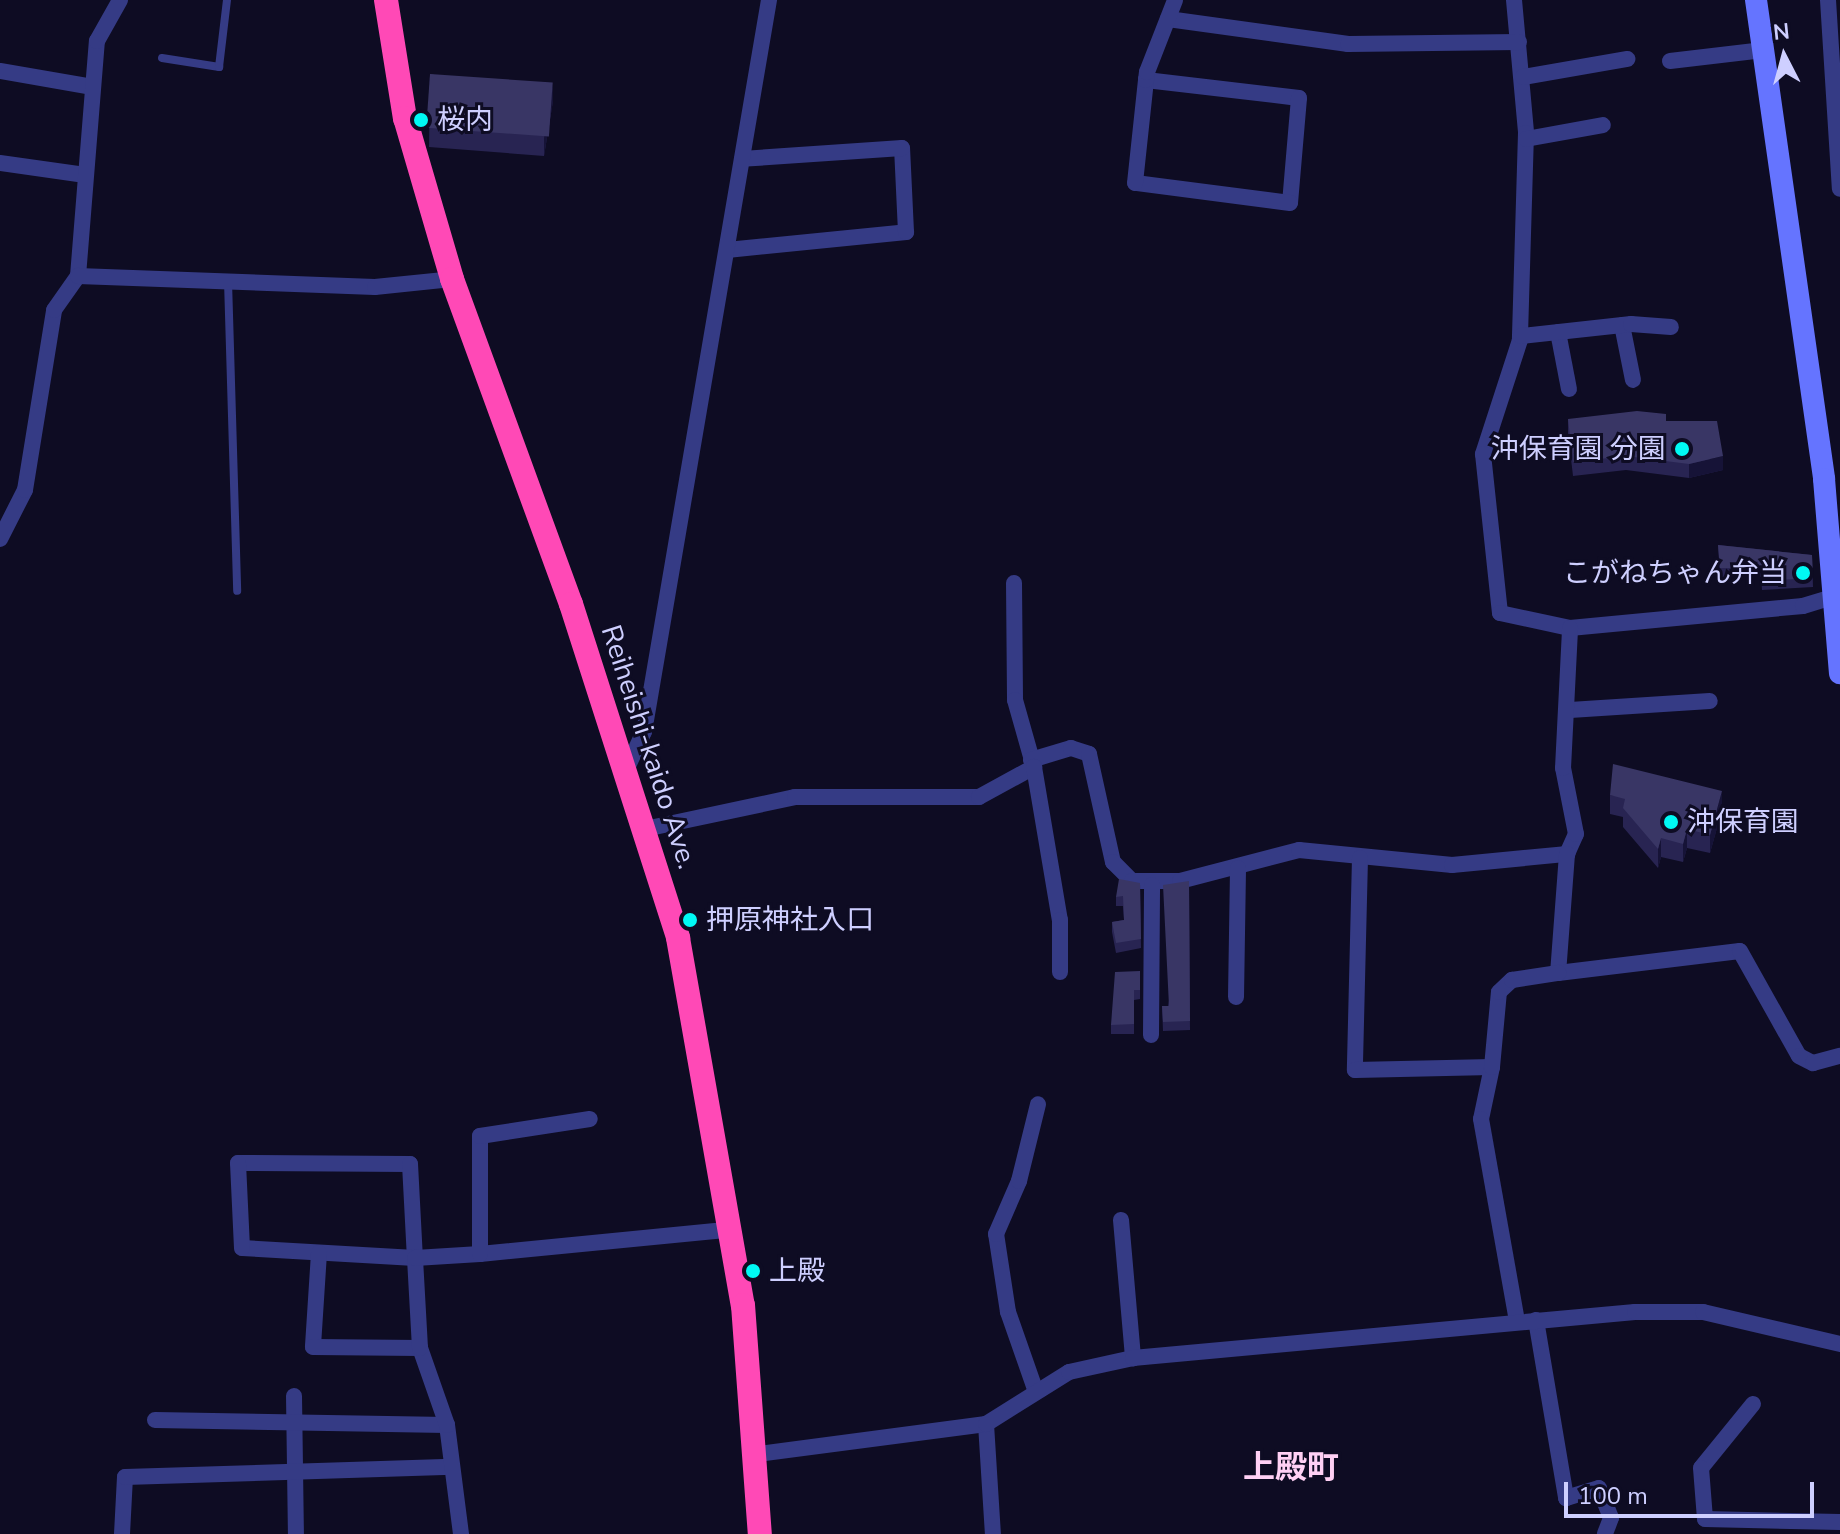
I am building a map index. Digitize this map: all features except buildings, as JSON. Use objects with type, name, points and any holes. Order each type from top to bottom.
[{"type":"highway","name":"Reiheishi-kaido Ave.","points":[[386,0],[405,118],[452,279],[627,768],[692,996],[733,1229],[758,1454],[760,1534]]},
{"type":"street","points":[[0,539],[25,490],[54,310],[78,276],[97,41],[120,0]]},
{"type":"street","points":[[627,768],[644,732],[769,0]]},
{"type":"street","points":[[1146,80],[1299,98],[1290,203],[1135,183],[1146,80],[1175,0]]},
{"type":"street","points":[[1514,0],[1526,139],[1521,336],[1483,454],[1500,613],[1570,628],[1803,606],[1837,596]]},
{"type":"street","points":[[1756,0],[1837,596],[1840,673]]},
{"type":"street","points":[[1828,0],[1840,189]]},
{"type":"street","points":[[1168,19],[1348,44],[1519,42]]},
{"type":"street","points":[[1670,61],[1763,50]]},
{"type":"street","points":[[1523,77],[1627,59]]},
{"type":"street","points":[[0,71],[93,87]]},
{"type":"street","points":[[1526,139],[1603,125]]},
{"type":"street","points":[[727,250],[906,232],[902,148],[742,159]]},
{"type":"street","points":[[0,163],[85,175]]},
{"type":"street","points":[[78,276],[375,287],[452,279]]},
{"type":"street","points":[[1521,336],[1622,325],[1671,327]]},
{"type":"street","points":[[1622,325],[1633,380]]},
{"type":"street","points":[[1558,332],[1569,389]]},
{"type":"street","points":[[1014,583],[1015,700],[1032,763],[1060,920],[1060,972]]},
{"type":"street","points":[[1558,973],[1567,854],[1576,834],[1563,768],[1570,710],[1570,628]]},
{"type":"street","points":[[1570,710],[1710,701]]},
{"type":"street","points":[[645,829],[795,797],[979,797],[1032,763],[1071,748],[1089,754],[1116,869],[1125,879],[1152,885],[1238,868],[1299,850],[1452,865],[1567,854]]},
{"type":"street","points":[[1360,858],[1355,1070],[1492,1067]]},
{"type":"street","points":[[1236,997],[1238,868]]},
{"type":"street","points":[[1151,1035],[1152,885]]},
{"type":"street","points":[[1517,1321],[1481,1119],[1492,1067],[1499,992],[1512,980],[1740,951],[1799,1056],[1813,1063],[1840,1056]]},
{"type":"street","points":[[1035,1389],[1008,1312],[996,1234],[1019,1181],[1038,1104]]},
{"type":"street","points":[[480,1254],[480,1136],[590,1119]]},
{"type":"street","points":[[461,1534],[447,1425],[420,1348],[415,1258],[410,1164],[238,1163],[242,1248],[415,1258],[733,1229]]},
{"type":"street","points":[[1121,1220],[1133,1358]]},
{"type":"street","points":[[319,1253],[313,1347],[420,1348]]},
{"type":"street","points":[[758,1454],[986,1424],[1035,1389],[1133,1358],[1517,1321],[1703,1312],[1840,1344]]},
{"type":"street","points":[[1536,1320],[1566,1498],[1599,1488],[1611,1518],[1605,1534]]},
{"type":"street","points":[[294,1396],[296,1534]]},
{"type":"street","points":[[1753,1404],[1701,1468],[1705,1519],[1773,1527],[1840,1522]]},
{"type":"street","points":[[155,1420],[447,1425]]},
{"type":"street","points":[[986,1424],[993,1534]]},
{"type":"street","points":[[122,1534],[125,1477],[452,1467]]},
{"type":"lane","points":[[162,58],[219,67],[227,0]]},
{"type":"lane","points":[[228,280],[237,591]]},
{"type":"place","name":"桜内","points":[[421,120]]},
{"type":"place","name":"沖保育園 分園","points":[[1682,449]]},
{"type":"place","name":"こがねちゃん弁当","points":[[1803,573]]},
{"type":"place","name":"沖保育園","points":[[1671,822]]},
{"type":"place","name":"押原神社入口","points":[[690,920]]},
{"type":"place","name":"上殿","points":[[753,1271]]},
{"type":"district","name":"上殿町","points":[[1291,1468]]}]
